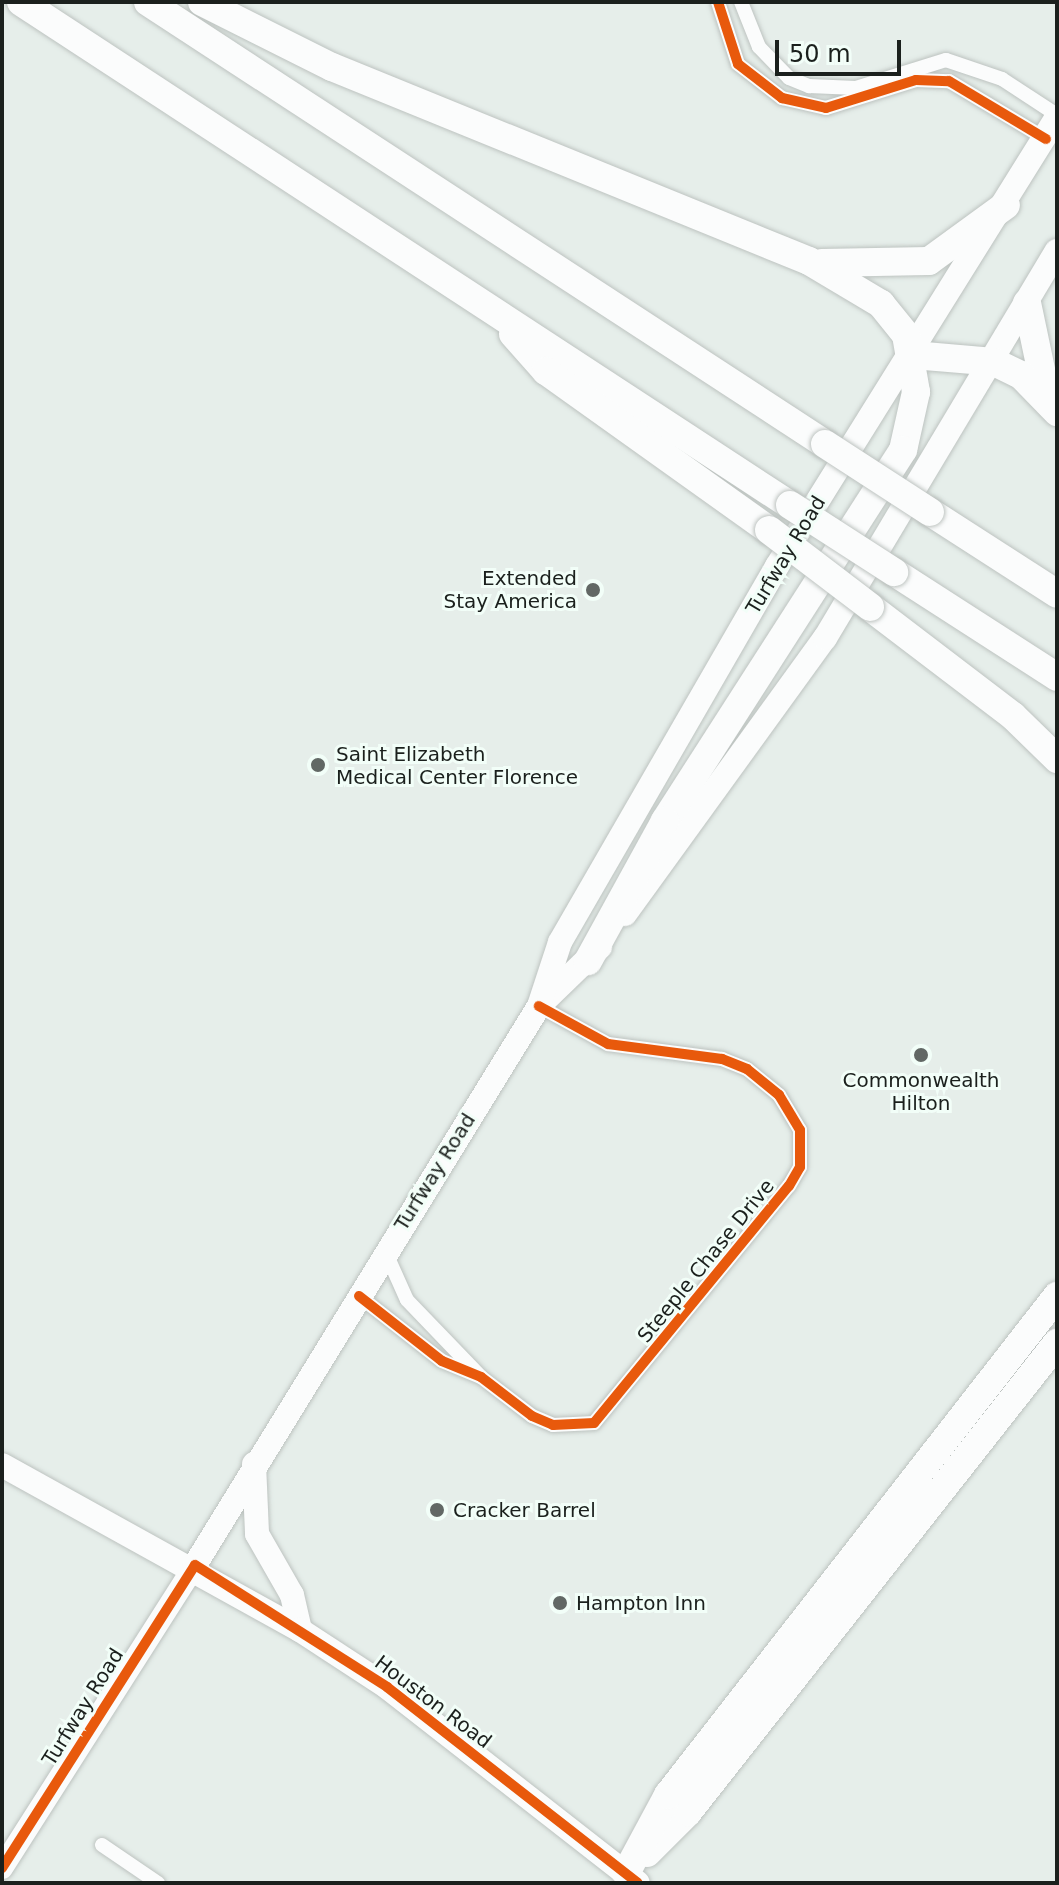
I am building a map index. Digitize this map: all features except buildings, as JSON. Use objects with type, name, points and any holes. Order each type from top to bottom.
[{"type":"highway","points":[[21,2],[1057,677]]},
{"type":"highway","points":[[148,2],[1057,594]]},
{"type":"highway","points":[[202,2],[332,67],[809,261],[881,304],[913,355],[914,418],[903,450],[665,821],[588,961]]},
{"type":"highway","points":[[809,261],[857,267],[929,261],[1006,205]]},
{"type":"highway","points":[[486,303],[546,371],[769,530],[1013,716],[1057,759]]},
{"type":"highway","points":[[1027,303],[1053,407]]},
{"type":"highway","points":[[913,355],[994,362],[1021,375],[1053,407]]},
{"type":"highway","points":[[628,1880],[668,1795],[1057,1296]]},
{"type":"highway","points":[[628,1880],[688,1812],[1057,1343]]},
{"type":"main road","name":"Turfway Road","points":[[2,1868],[195,1565],[254,1464],[539,1006],[568,928],[777,566],[913,355],[1046,139],[1057,116]]},
{"type":"main road","name":"Turfway Road","points":[[539,1006],[588,961],[825,638],[994,362],[1057,251]]},
{"type":"main road","points":[[254,1464],[257,1534],[292,1595],[300,1630]]},
{"type":"main road","name":"Houston Road","points":[[2,1465],[195,1565],[387,1687],[628,1880]]},
{"type":"street","points":[[718,2],[738,64],[782,98],[826,108],[916,80],[949,81],[1046,139]]},
{"type":"street","points":[[741,2],[759,47],[789,78],[809,86],[856,88],[946,60],[1002,79],[1057,116]]},
{"type":"street","name":"Steeple Chase Drive","points":[[359,1296],[442,1361],[481,1377],[553,1425],[594,1423],[800,1167],[792,1111],[747,1069],[722,1059],[608,1044],[539,1006]]},
{"type":"street","name":"Steeple Chase Drive","points":[[385,1253],[407,1300],[481,1377]]},
{"type":"street","points":[[102,1845],[158,1883]]},
{"type":"cycle path","points":[[718,2],[738,64],[782,98],[826,108],[916,80],[949,81],[1046,139]]},
{"type":"cycle path","points":[[359,1296],[442,1361],[481,1377],[532,1416],[553,1425],[594,1423],[789,1186],[800,1167],[800,1130],[779,1095],[747,1069],[722,1059],[608,1044],[539,1006]]},
{"type":"cycle path","points":[[2,1868],[195,1565],[387,1687],[638,1883]]},
{"type":"place","name":"Extended Stay America","points":[[593,590]]},
{"type":"place","name":"Saint Elizabeth Medical Center Florence","points":[[318,765]]},
{"type":"place","name":"Commonwealth Hilton","points":[[921,1055]]},
{"type":"place","name":"Cracker Barrel","points":[[437,1510]]},
{"type":"place","name":"Hampton Inn","points":[[560,1603]]}]
